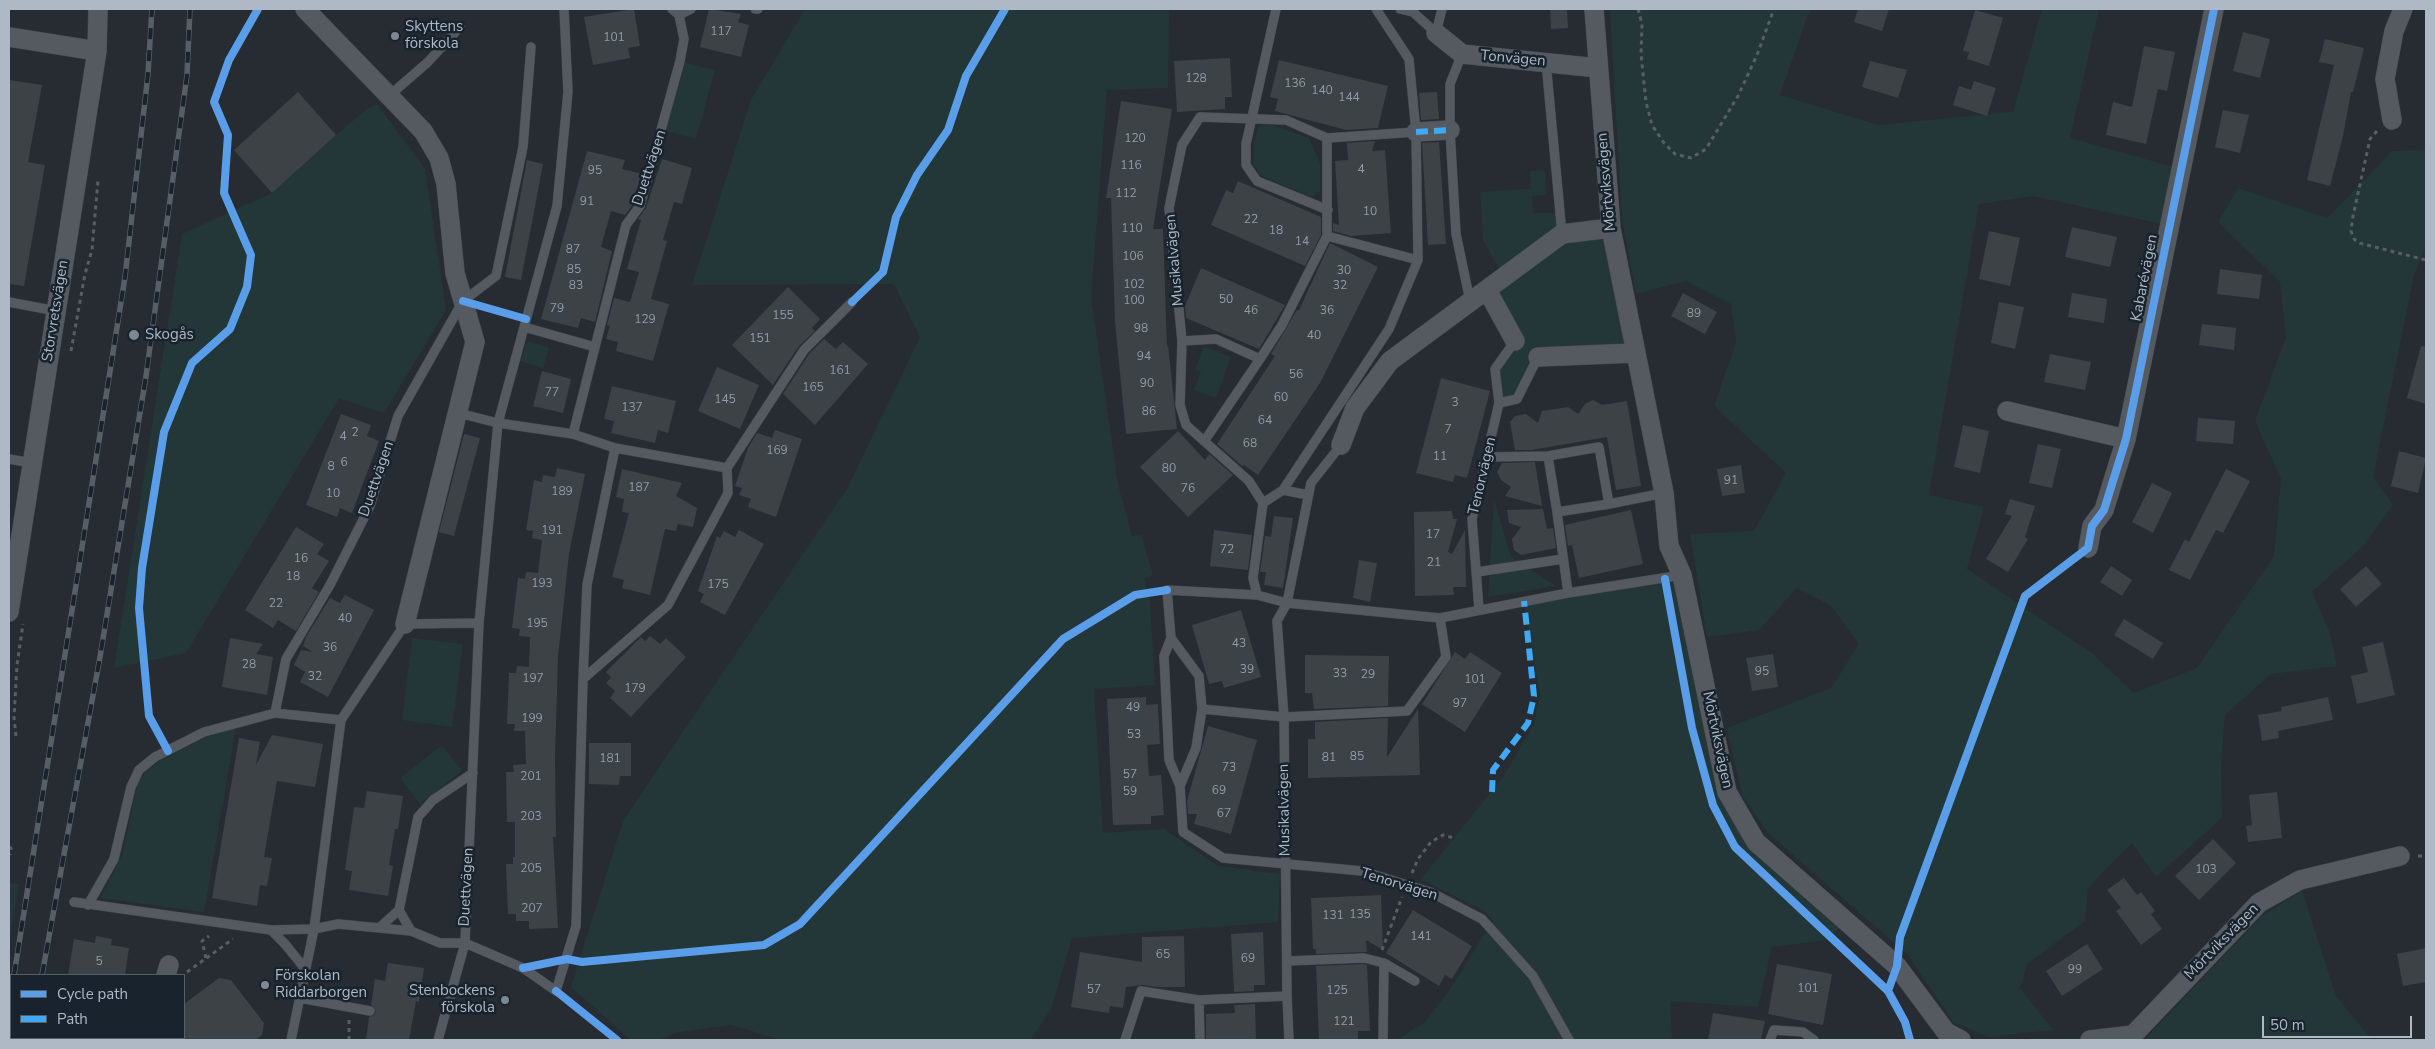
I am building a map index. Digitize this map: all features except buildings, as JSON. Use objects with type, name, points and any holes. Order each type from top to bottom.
[{"type":"street","name":"Storvretsvägen","points":[[12,617],[32,463],[97,51],[98,9]]},
{"type":"street","points":[[305,9],[423,131],[439,158],[446,184],[455,273],[475,342],[405,624]]},
{"type":"street","name":"Mörtviksvägen","points":[[1594,9],[1611,228],[1634,353],[1664,493],[1668,546],[1682,575],[1727,792],[1756,842],[1897,966],[1946,1032],[1961,1040]]},
{"type":"street","name":"Kabarévägen","points":[[2088,548],[2092,526],[2104,510],[2126,439],[2214,9]]},
{"type":"street","points":[[2392,120],[2385,79],[2394,31],[2403,9]]},
{"type":"street","name":"Tonvägen","points":[[1436,33],[1462,54],[1598,68]]},
{"type":"street","points":[[9,37],[97,51]]},
{"type":"street","points":[[1416,132],[1450,130]]},
{"type":"street","name":"Musikalvägen","points":[[1341,445],[1354,408],[1390,361],[1562,234],[1611,228]]},
{"type":"street","points":[[1487,290],[1515,341]]},
{"type":"street","points":[[1538,357],[1634,353]]},
{"type":"street","points":[[2007,411],[2126,439]]},
{"type":"street","name":"Mörtviksvägen","points":[[2090,1040],[2132,1035],[2259,903],[2300,880],[2400,856]]},
{"type":"lane","name":"Duettvägen","points":[[564,9],[568,92],[557,206],[498,423],[479,623],[465,943],[523,968],[556,991],[576,926],[587,585],[615,448]]},
{"type":"lane","name":"Duettvägen","points":[[573,434],[626,225],[640,206],[680,61],[684,39],[675,12],[691,9]]},
{"type":"lane","points":[[1276,9],[1246,144],[1246,166],[1257,181],[1328,210]]},
{"type":"lane","points":[[1258,595],[1253,578],[1263,503],[1282,490],[1389,329],[1418,260],[1416,132],[1409,59],[1376,9]]},
{"type":"lane","points":[[1400,9],[1413,12],[1436,33],[1442,9]]},
{"type":"lane","points":[[390,95],[428,62],[460,27]]},
{"type":"lane","name":"Duettvägen","points":[[275,713],[286,659],[330,585],[370,506],[398,416],[463,301],[496,276],[523,147],[531,47]]},
{"type":"lane","points":[[1462,54],[1450,84],[1450,130],[1456,234],[1470,301]]},
{"type":"lane","points":[[1546,62],[1562,234]]},
{"type":"lane","name":"Musikalvägen","points":[[1263,503],[1249,481],[1206,440],[1186,425],[1180,406],[1182,341],[1169,208],[1182,145],[1200,117],[1286,120],[1327,138],[1416,132]]},
{"type":"lane","points":[[1206,440],[1282,325],[1327,236],[1327,138]]},
{"type":"lane","points":[[1327,236],[1418,260]]},
{"type":"lane","points":[[9,302],[56,311]]},
{"type":"lane","points":[[583,679],[668,605],[728,493],[727,468],[804,350],[852,302]]},
{"type":"lane","points":[[524,327],[595,347]]},
{"type":"lane","points":[[1182,341],[1216,339],[1260,359]]},
{"type":"lane","name":"Tenorvägen","points":[[1480,609],[1472,519],[1499,403],[1495,369],[1515,341]]},
{"type":"lane","points":[[1499,403],[1517,399],[1538,357]]},
{"type":"lane","points":[[458,413],[498,423],[573,434],[615,448],[727,468]]},
{"type":"lane","name":"Musikalvägen","points":[[1341,445],[1311,483],[1287,603],[1277,620],[1284,717],[1286,865],[1223,858],[1183,832],[1180,786],[1169,760],[1164,656],[1171,638],[1167,590],[1258,595],[1287,603],[1440,618],[1568,593],[1682,575]]},
{"type":"lane","points":[[1487,457],[1548,456],[1599,447],[1609,504]]},
{"type":"lane","points":[[1548,456],[1568,593]]},
{"type":"lane","points":[[9,459],[32,463]]},
{"type":"lane","points":[[1282,490],[1308,495]]},
{"type":"lane","points":[[1557,512],[1664,493]]},
{"type":"lane","points":[[1476,572],[1563,559]]},
{"type":"lane","points":[[1202,709],[1284,717],[1407,710],[1446,657],[1440,618]]},
{"type":"lane","points":[[290,1040],[314,929],[341,720],[405,624],[479,623]]},
{"type":"lane","name":"Musikalvägen","points":[[1171,638],[1199,676],[1202,709],[1196,748],[1180,786]]},
{"type":"lane","points":[[88,905],[114,859],[138,770],[155,757],[204,732],[275,713],[341,720]]},
{"type":"lane","points":[[380,927],[399,910],[418,817],[433,800],[473,773]]},
{"type":"lane","points":[[1286,865],[1286,996],[1289,1040]]},
{"type":"lane","name":"Tenorvägen","points":[[1286,865],[1362,871],[1430,892],[1482,919],[1533,976],[1568,1040]]},
{"type":"lane","points":[[74,902],[271,930],[314,929],[338,924],[380,927],[411,932],[440,943],[465,943],[438,1040]]},
{"type":"lane","points":[[399,910],[411,932]]},
{"type":"lane","points":[[271,930],[306,970]]},
{"type":"lane","points":[[1286,960],[1364,958],[1384,963],[1415,981]]},
{"type":"lane","points":[[1383,1040],[1384,963]]},
{"type":"lane","points":[[1124,1040],[1141,991],[1199,1000],[1286,996]]},
{"type":"lane","points":[[300,998],[370,1012]]},
{"type":"lane","points":[[1199,1000],[1200,1040]]},
{"type":"lane","points":[[1770,1040],[1774,1030],[1804,1032],[1814,1040]]},
{"type":"path","points":[[1638,9],[1642,24],[1641,54],[1646,102],[1652,125],[1664,143],[1675,154],[1691,158],[1706,149],[1738,96],[1774,9]]},
{"type":"path","points":[[2392,120],[2373,133],[2370,139],[2351,231],[2354,239],[2360,243],[2426,260]]},
{"type":"path","points":[[12,617],[23,624],[17,665],[14,718],[16,736]]},
{"type":"path","points":[[9,848],[11,848],[10,855]]},
{"type":"path","points":[[206,958],[202,942],[222,924]]},
{"type":"path","points":[[172,972],[206,958],[250,927]]},
{"type":"path","points":[[1888,991],[1897,966]]},
{"type":"path","points":[[1881,985],[1888,991],[1905,1022],[1910,1040]]},
{"type":"green space","points":[[805,9],[1169,9],[1168,88],[1107,90],[1091,297],[1118,484],[1132,536],[1141,535],[1153,575],[1144,578],[1150,601],[1155,685],[1094,689],[1103,833],[1164,829],[1218,866],[1280,874],[1278,922],[1072,938],[1051,1009],[1031,1040],[782,1040],[731,1025],[673,1033],[660,1040],[631,1040],[571,987],[623,821],[848,487],[920,337],[894,284],[692,285],[751,100]]},
{"type":"green space","points":[[1610,9],[1810,9],[1780,95],[1878,125],[2013,112],[2042,9],[2099,9],[2070,138],[2174,167],[2162,224],[2033,196],[1979,204],[1929,495],[1984,507],[1967,569],[2092,653],[2134,693],[2197,668],[2274,556],[2281,479],[2255,421],[2286,337],[2280,282],[2218,222],[2238,188],[2327,218],[2392,151],[2426,150],[2426,246],[2414,275],[2373,477],[2393,505],[2363,546],[2312,592],[2330,633],[2337,666],[2271,674],[2225,715],[2221,766],[2222,818],[2156,877],[2132,843],[2088,888],[2085,921],[2027,964],[2020,988],[2053,1030],[1988,1037],[1953,1022],[1908,955],[1767,832],[1742,795],[1727,728],[1831,688],[1859,644],[1831,606],[1797,588],[1759,630],[1707,637],[1690,534],[1754,531],[1786,473],[1714,406],[1736,342],[1731,304],[1686,281],[1636,294],[1622,219]]},
{"type":"green space","points":[[680,61],[715,70],[696,139],[662,130]]},
{"type":"green space","points":[[377,104],[425,169],[446,310],[384,413],[339,398],[186,653],[114,668],[182,234],[272,193],[336,135],[368,108]]},
{"type":"green space","points":[[1272,125],[1309,138],[1320,163],[1320,191],[1312,197],[1260,175],[1253,163],[1254,143],[1259,126]]},
{"type":"green space","points":[[1545,170],[1546,195],[1532,196],[1533,213],[1560,213],[1562,233],[1611,228],[1634,353],[1539,357],[1517,399],[1499,403],[1495,369],[1515,341],[1487,290],[1504,277],[1483,240],[1480,192],[1531,189],[1530,171]]},
{"type":"green space","points":[[527,341],[549,348],[543,368],[520,361]]},
{"type":"green space","points":[[1204,346],[1231,357],[1216,398],[1194,390],[1201,372],[1195,370]]},
{"type":"green space","points":[[1494,499],[1511,557],[1556,586],[1488,597]]},
{"type":"green space","points":[[1682,575],[1727,792],[1756,842],[1846,921],[1827,940],[1772,947],[1758,1007],[1670,1001],[1672,1040],[1397,1040],[1425,1022],[1449,991],[1493,920],[1484,911],[1421,879],[1503,777],[1534,724],[1540,695],[1524,601]]},
{"type":"green space","points":[[412,638],[463,644],[452,727],[402,720]]},
{"type":"green space","points":[[236,727],[204,912],[100,898],[122,856],[137,785],[146,772],[158,762],[207,737]]},
{"type":"green space","points":[[442,745],[462,771],[420,804],[400,778]]},
{"type":"green space","points":[[9,883],[19,884],[9,943]]},
{"type":"green space","points":[[2302,891],[2336,996],[2372,1040],[2144,1040],[2261,917]]},
{"type":"railway","points":[[14,974],[125,277],[148,74],[152,9]]},
{"type":"railway","points":[[42,974],[100,657],[146,376],[187,75],[190,9]]},
{"type":"railway","points":[[9,1007],[10,999]]},
{"type":"marked path","points":[[1416,132],[1450,130]]},
{"type":"marked path","points":[[1492,792],[1493,770],[1528,723],[1534,696],[1524,601]]},
{"type":"cycle path","points":[[168,751],[149,716],[139,608],[142,568],[164,432],[192,363],[230,329],[247,287],[251,255],[224,193],[228,135],[214,102],[229,60],[258,9]]},
{"type":"cycle path","points":[[852,302],[883,272],[896,217],[917,175],[948,130],[966,76],[1005,9]]},
{"type":"cycle path","points":[[1888,991],[1897,966],[1900,937],[2025,596],[2088,548],[2092,526],[2104,510],[2126,439],[2214,9]]},
{"type":"cycle path","points":[[463,301],[526,319]]},
{"type":"cycle path","points":[[1665,579],[1692,728],[1713,805],[1735,847],[1888,991],[1905,1022],[1910,1040]]},
{"type":"cycle path","points":[[523,968],[567,959],[582,962],[764,945],[800,924],[1063,639],[1135,595],[1167,590]]},
{"type":"cycle path","points":[[556,991],[617,1040]]},
{"type":"place","name":"Skyttens förskola","points":[[395,36]]},
{"type":"place","name":"Skogås","points":[[134,335]]},
{"type":"place","name":"Förskolan Riddarborgen","points":[[265,985]]},
{"type":"place","name":"Stenbockens förskola","points":[[505,1000]]}]
